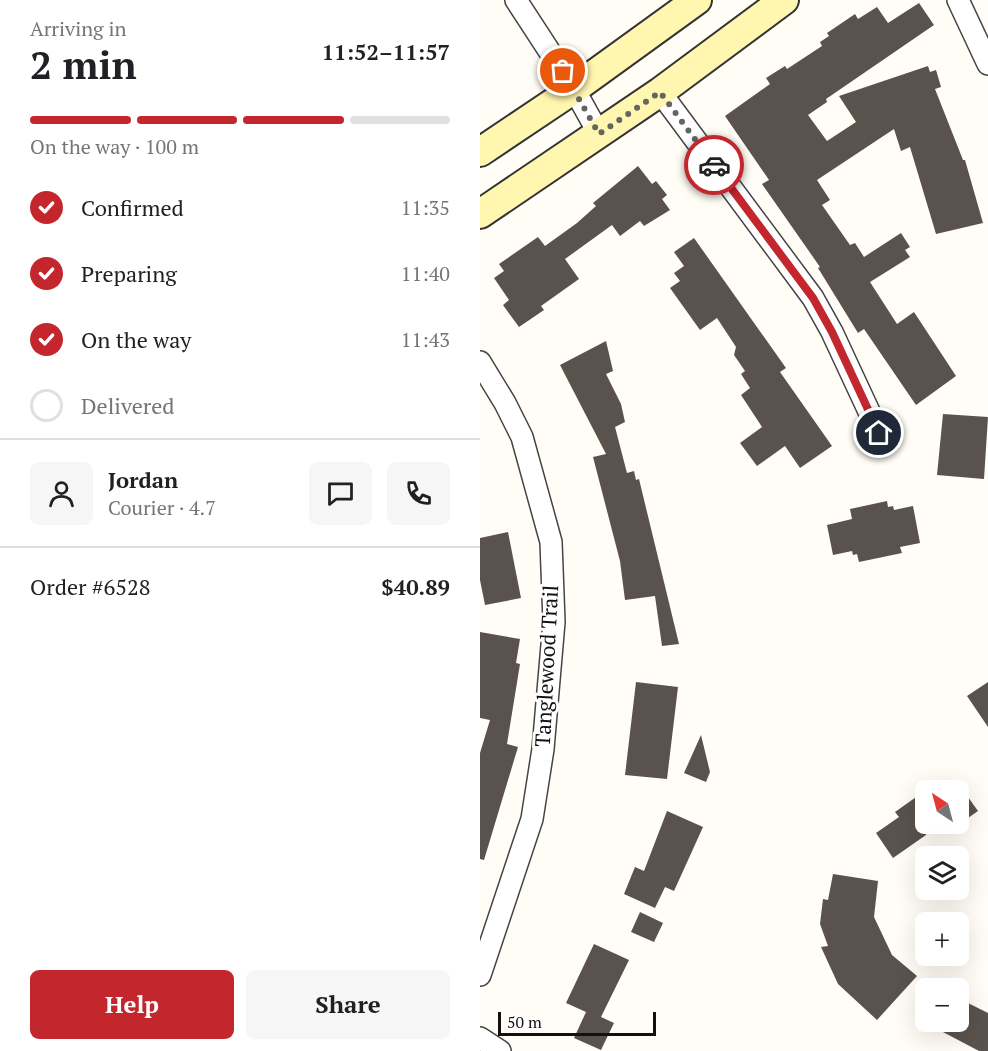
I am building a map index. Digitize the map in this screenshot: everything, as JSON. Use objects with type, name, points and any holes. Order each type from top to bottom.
[{"type":"main road","points":[[480,152],[574,89],[697,0]]},
{"type":"main road","points":[[480,214],[660,92],[784,0]]},
{"type":"street","points":[[516,0],[574,89],[599,134]]},
{"type":"street","points":[[958,0],[988,64]]},
{"type":"street","points":[[660,92],[813,298],[832,332],[879,433]]},
{"type":"street","name":"Tanglewood Trail","points":[[480,362],[505,402],[525,448],[551,542],[554,622],[543,749],[532,819],[480,975]]},
{"type":"street","points":[[480,1038],[500,1051]]},
{"type":"building","points":[[919,3],[934,25],[826,99],[827,102],[808,115],[827,141],[856,122],[839,96],[928,66],[930,72],[936,70],[941,87],[935,89],[963,160],[965,160],[983,223],[936,234],[910,147],[901,151],[894,129],[817,180],[830,200],[822,205],[850,245],[855,243],[864,257],[901,233],[910,247],[905,250],[910,257],[870,282],[897,324],[914,312],[956,376],[916,405],[864,329],[858,333],[818,268],[820,267],[762,184],[769,180],[725,116],[770,84],[766,78],[785,66],[787,69],[822,46],[820,42],[829,36],[827,33],[855,14],[858,19],[877,7],[888,23]]},
{"type":"building","points":[[638,166],[652,184],[656,181],[667,195],[662,199],[670,210],[644,226],[640,221],[620,236],[612,225],[565,259],[579,279],[541,306],[544,310],[519,327],[503,305],[509,300],[494,278],[504,271],[499,264],[538,237],[545,246],[577,223],[596,206],[593,203]]},
{"type":"building","points":[[694,238],[786,368],[780,372],[832,446],[800,468],[785,446],[757,466],[740,443],[762,427],[741,395],[750,388],[741,374],[745,371],[734,355],[736,347],[717,318],[700,330],[670,288],[680,281],[674,273],[684,266],[674,252]]},
{"type":"building","points":[[606,341],[613,371],[606,374],[621,404],[625,422],[615,427],[627,473],[634,471],[636,480],[639,479],[679,644],[662,646],[655,596],[625,600],[620,561],[593,457],[606,454],[560,365]]},
{"type":"building","points":[[943,414],[988,417],[984,479],[937,475]]},
{"type":"building","points":[[887,501],[888,507],[893,506],[894,510],[913,506],[920,543],[900,547],[902,553],[859,562],[857,554],[853,555],[852,551],[833,555],[827,525],[852,519],[850,509]]},
{"type":"building","points":[[508,532],[521,598],[485,605],[480,580],[480,538]]},
{"type":"building","points":[[480,632],[520,639],[516,663],[520,664],[507,744],[518,747],[484,860],[480,859],[480,753],[490,720],[480,718]]},
{"type":"building","points":[[636,682],[678,687],[667,779],[625,775]]},
{"type":"building","points":[[988,682],[988,727],[967,696]]},
{"type":"building","points":[[701,735],[710,772],[706,782],[684,773]]},
{"type":"building","points":[[915,798],[915,834],[926,835],[893,858],[876,833],[899,817],[895,812]]},
{"type":"building","points":[[969,798],[978,811],[969,817]]},
{"type":"building","points":[[667,811],[703,827],[674,891],[665,887],[655,908],[624,894],[635,867],[644,871]]},
{"type":"building","points":[[833,874],[878,881],[874,917],[892,955],[917,976],[877,1020],[838,984],[821,947],[828,946],[820,924],[823,899],[828,900]]},
{"type":"building","points":[[640,912],[663,923],[654,942],[631,932]]},
{"type":"building","points":[[594,944],[629,960],[601,1017],[614,1023],[601,1050],[574,1038],[586,1012],[566,1003]]},
{"type":"building","points":[[969,1004],[988,1013],[988,1051],[979,1051],[943,1032],[969,1032]]},
{"type":"way so far","points":[[563,71],[599,134],[660,92],[714,165]]},
{"type":"route","points":[[714,165],[813,298],[832,332],[879,433]]}]
